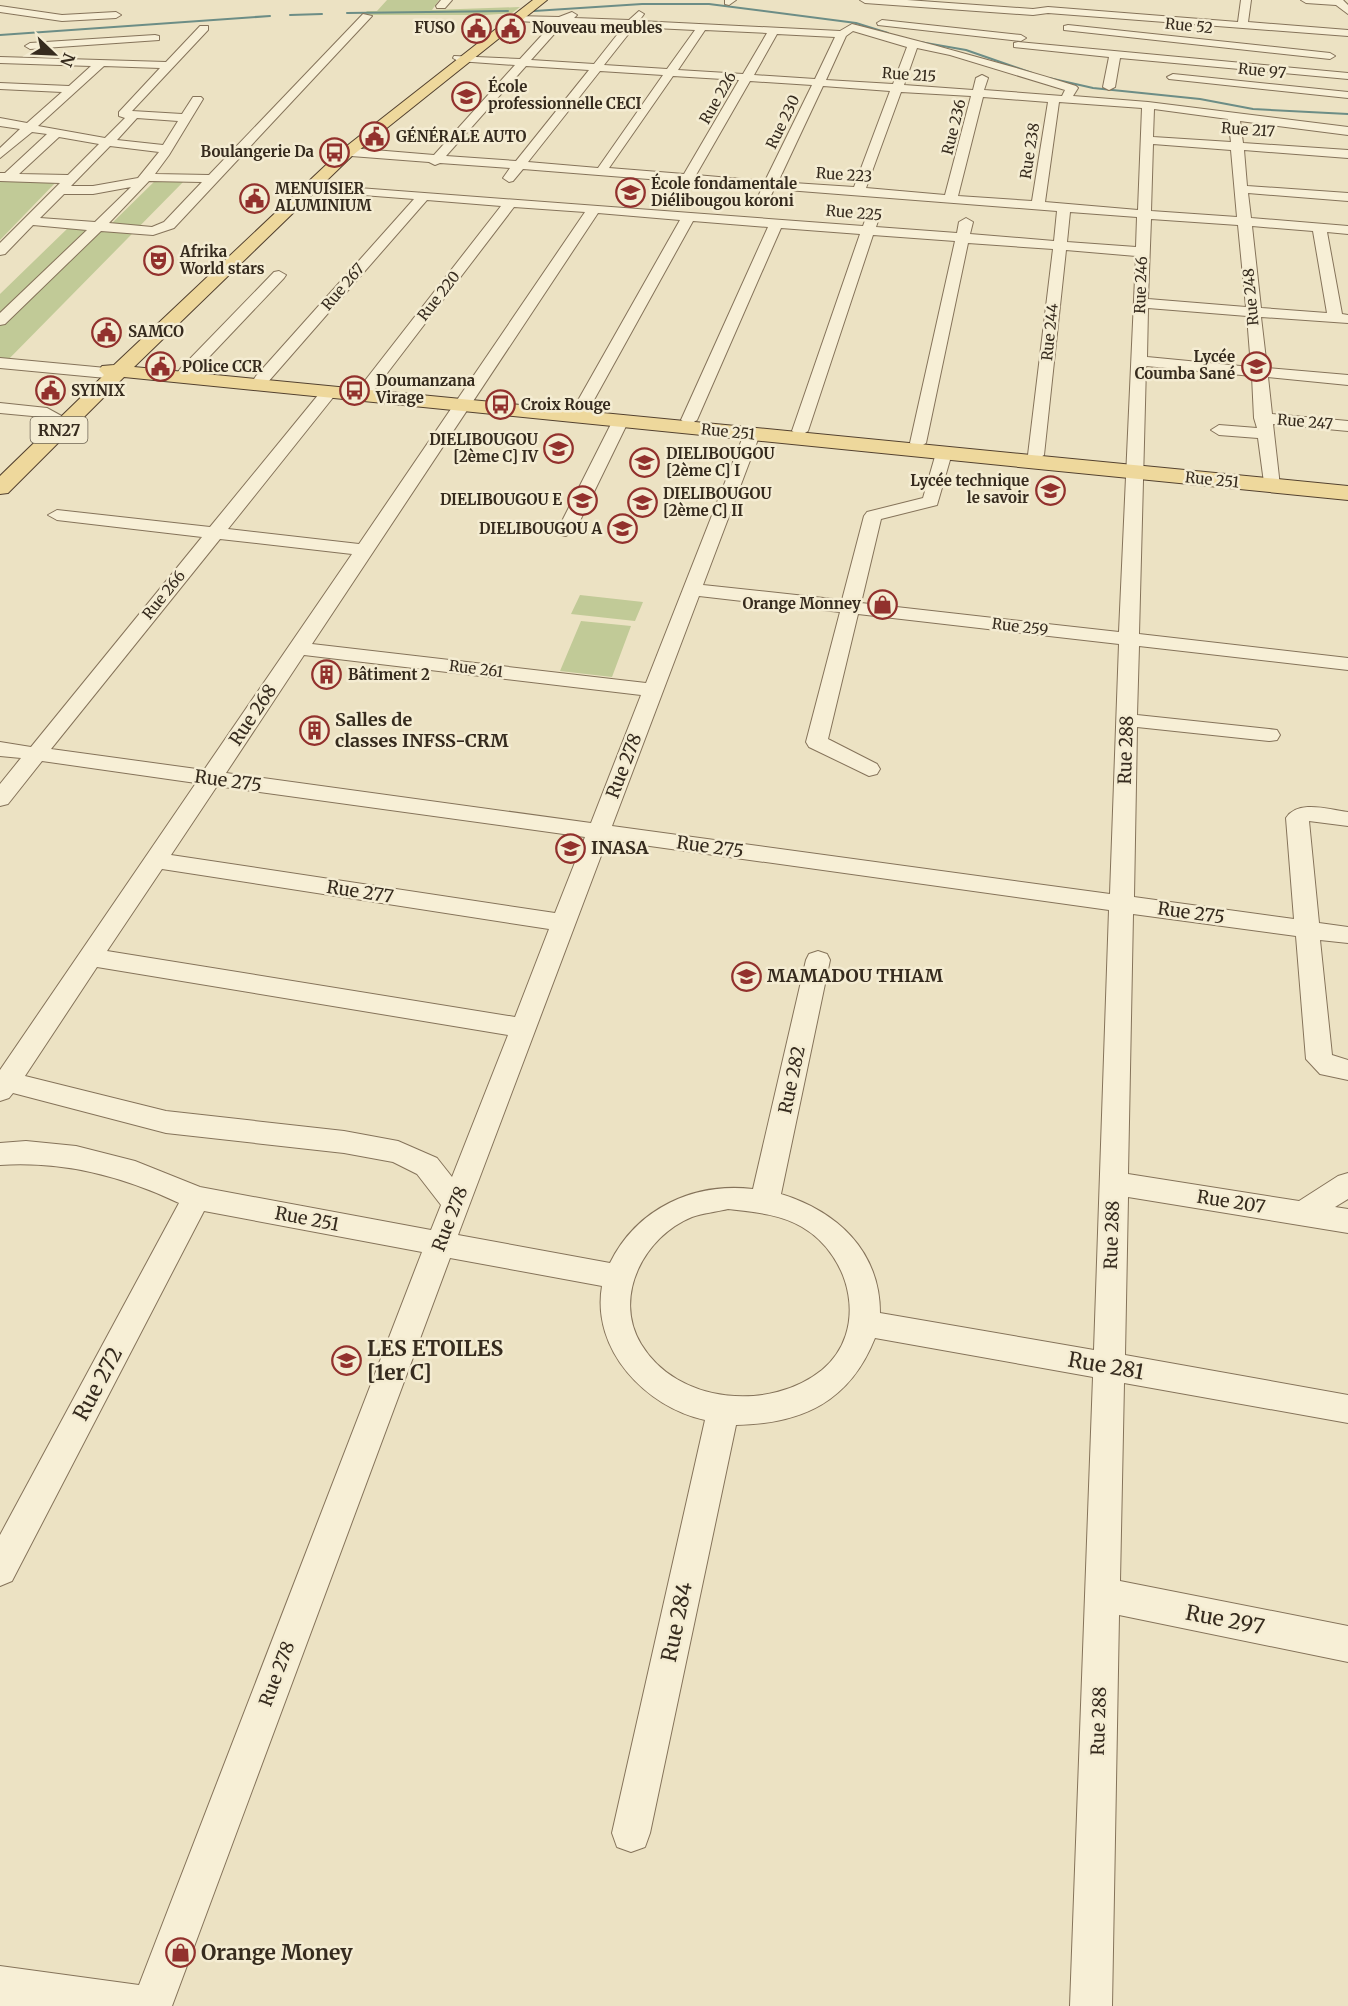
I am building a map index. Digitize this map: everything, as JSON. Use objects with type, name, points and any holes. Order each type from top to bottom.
[{"type":"main road","name":"RN27","points":[[0,488],[114,369],[343,152],[524,10],[541,0]]},
{"type":"main road","name":"RN27","points":[[0,477],[59,419],[311,186],[343,152]]},
{"type":"main road","name":"Rue 251","points":[[114,369],[186,372],[262,379],[464,403]]},
{"type":"main road","name":"Rue 251","points":[[114,369],[329,392],[578,414],[689,420],[1036,454],[1135,469]]},
{"type":"main road","name":"Rue 251","points":[[578,414],[620,422],[1270,482],[1348,493]]},
{"type":"main road","name":"Rue 251","points":[[1270,482],[1348,484]]},
{"type":"street","points":[[865,0],[1049,7],[1235,25],[1335,44],[1345,32]]},
{"type":"street","points":[[877,0],[863,18],[1013,51],[1059,48],[1348,76]]},
{"type":"street","points":[[905,0],[1036,7],[1048,10],[1345,32]]},
{"type":"street","points":[[1221,45],[1235,25],[1246,0]]},
{"type":"street","points":[[1306,0],[1339,1],[1348,11]]},
{"type":"street","points":[[492,201],[643,9],[623,7]]},
{"type":"street","points":[[1013,51],[1036,7]]},
{"type":"street","points":[[0,9],[69,18],[116,15]]},
{"type":"street","points":[[435,161],[561,20],[583,12],[602,9]]},
{"type":"street","points":[[524,10],[561,20],[842,34],[852,27],[913,45],[986,62],[1072,88],[1060,100]]},
{"type":"street","points":[[10,22],[39,15]]},
{"type":"street","points":[[29,221],[161,230],[169,225],[213,180],[367,15]]},
{"type":"street","points":[[1162,39],[1168,19]]},
{"type":"street","points":[[600,173],[702,27]]},
{"type":"street","points":[[128,63],[165,28]]},
{"type":"street","points":[[186,118],[134,116],[123,113],[204,28]]},
{"type":"street","name":"Rue 52","points":[[1061,28],[1335,57],[1335,44]]},
{"type":"street","name":"Rue 226","points":[[687,180],[774,30]]},
{"type":"street","name":"Rue 230","points":[[752,222],[842,34]]},
{"type":"street","points":[[24,46],[154,38]]},
{"type":"street","points":[[1171,93],[1176,40]]},
{"type":"street","points":[[858,193],[913,45]]},
{"type":"street","points":[[1059,48],[1042,63],[1039,69],[1101,88],[1115,54]]},
{"type":"street","name":"Rue 215","points":[[462,59],[1060,100],[1101,88],[1148,105],[1196,110],[1234,110],[1348,131]]},
{"type":"street","points":[[0,60],[169,65]]},
{"type":"street","name":"Rue 236","points":[[950,200],[986,62]]},
{"type":"street","points":[[0,154],[101,63]]},
{"type":"street","name":"Rue 97","points":[[1173,77],[1348,95]]},
{"type":"street","points":[[0,86],[72,88]]},
{"type":"street","points":[[0,321],[100,226],[143,179],[166,150],[197,99]]},
{"type":"street","name":"Rue 238","points":[[1038,207],[1060,100]]},
{"type":"street","points":[[1196,110],[1206,100]]},
{"type":"street","name":"Rue 246","points":[[1135,469],[1148,105]]},
{"type":"street","name":"Rue 248","points":[[1234,110],[1257,371],[1270,482]]},
{"type":"street","points":[[0,251],[134,116]]},
{"type":"street","points":[[0,122],[107,142],[166,150]]},
{"type":"street","points":[[4,177],[57,132]]},
{"type":"street","name":"Rue 217","points":[[1146,140],[1236,146],[1308,156],[1348,154]]},
{"type":"street","name":"Rue 223","points":[[343,152],[435,161],[1348,230]]},
{"type":"street","name":"Rue 267","points":[[262,379],[449,162]]},
{"type":"street","points":[[4,177],[71,179]]},
{"type":"street","points":[[60,190],[93,190],[143,179],[213,180]]},
{"type":"street","name":"Rue 225","points":[[311,186],[426,189],[492,201],[1142,252]]},
{"type":"street","points":[[1240,189],[1314,189],[1348,197]]},
{"type":"street","points":[[800,431],[880,195]]},
{"type":"street","points":[[918,443],[971,201]]},
{"type":"street","name":"Rue 220","points":[[366,390],[511,202]]},
{"type":"street","name":"Rue 244","points":[[1036,454],[1064,208]]},
{"type":"street","name":"Rue 268","points":[[3,1086],[594,209]]},
{"type":"street","points":[[578,414],[688,216]]},
{"type":"street","points":[[689,420],[776,223]]},
{"type":"street","points":[[1141,303],[1342,319],[1319,228]]},
{"type":"street","points":[[186,372],[279,275]]},
{"type":"street","points":[[1138,361],[1348,380]]},
{"type":"street","points":[[0,363],[114,369]]},
{"type":"street","name":"Rue 266","points":[[0,799],[329,392]]},
{"type":"street","points":[[0,408],[47,413],[59,419]]},
{"type":"street","points":[[566,531],[620,422]]},
{"type":"street","name":"Rue 247","points":[[1220,430],[1263,426],[1348,426]]},
{"type":"street","name":"Rue 278","points":[[152,2006],[440,1244],[752,434]]},
{"type":"street","points":[[869,768],[817,741],[873,516],[931,501],[944,453]]},
{"type":"street","name":"Rue 288","points":[[1091,2006],[1135,469]]},
{"type":"street","points":[[57,514],[365,550]]},
{"type":"street","name":"Rue 259","points":[[692,589],[1348,664]]},
{"type":"street","name":"Rue 261","points":[[299,648],[654,690]]},
{"type":"street","points":[[1127,720],[1269,735]]},
{"type":"street","name":"Rue 275","points":[[0,749],[1348,935]]},
{"type":"street","points":[[1348,819],[1302,814],[1297,818],[1318,1059],[1329,1067],[1348,1070]]},
{"type":"street","name":"Rue 277","points":[[156,860],[564,923]]},
{"type":"street","points":[[90,957],[524,1028]]},
{"type":"street","name":"Rue 282","points":[[765,1201],[818,960]]},
{"type":"street","points":[[3,1086],[166,1122],[344,1142],[398,1152],[427,1166],[456,1203]]},
{"type":"street","name":"Rue 251","points":[[0,1154],[18,1152],[88,1157],[145,1174],[196,1198],[618,1277]]},
{"type":"street","name":"Rue 207","points":[[1114,1183],[1348,1221]]},
{"type":"street","points":[[1303,1214],[1348,1184]]},
{"type":"street","name":"Rue 272","points":[[0,1569],[196,1198]]},
{"type":"street","points":[[728,1198],[765,1201],[801,1212],[831,1233],[853,1261],[865,1293],[865,1323],[847,1364],[815,1393],[772,1410],[723,1412],[682,1400],[648,1377],[625,1346],[615,1312],[618,1277],[633,1246],[658,1222],[691,1205],[728,1198]]},
{"type":"street","name":"Rue 281","points":[[865,1323],[1348,1409]]},
{"type":"street","name":"Rue 284","points":[[631,1833],[723,1412]]},
{"type":"street","name":"Rue 297","points":[[1103,1595],[1348,1644]]},
{"type":"street","points":[[0,1986],[143,2006]]},
{"type":"green space","points":[[387,0],[439,0],[432,10],[520,7],[512,13],[485,15],[363,15],[367,11],[377,11]]},
{"type":"green space","points":[[160,176],[189,176],[0,368],[0,294],[69,227],[107,228]]},
{"type":"green space","points":[[0,180],[57,181],[0,240]]},
{"type":"green space","points":[[580,595],[643,602],[635,621],[571,614]]},
{"type":"green space","points":[[581,621],[631,626],[612,677],[560,671]]},
{"type":"waterway","points":[[534,11],[642,4],[709,4],[856,23],[888,33]]},
{"type":"waterway","points":[[347,13],[508,11]]},
{"type":"waterway","points":[[290,15],[322,14]]},
{"type":"waterway","points":[[0,35],[270,16]]},
{"type":"waterway","points":[[920,42],[966,50],[1032,73]]},
{"type":"waterway","points":[[1049,78],[1093,88],[1200,99],[1253,109],[1348,114]]},
{"type":"place","name":"FUSO","points":[[476,28]]},
{"type":"place","name":"Nouveau meubles","points":[[511,28]]},
{"type":"place","name":"École professionnelle CECI","points":[[467,96]]},
{"type":"place","name":"GÉNÉRALE AUTO","points":[[375,137]]},
{"type":"place","name":"Boulangerie Da","points":[[335,152]]},
{"type":"place","name":"École fondamentale Diélibougou koroni","points":[[630,193]]},
{"type":"place","name":"MENUISIER ALUMINIUM","points":[[254,198]]},
{"type":"place","name":"Afrika World stars","points":[[159,261]]},
{"type":"place","name":"SAMCO","points":[[107,332]]},
{"type":"place","name":"Lycée Coumba Sané","points":[[1256,366]]},
{"type":"place","name":"POlice CCR","points":[[161,367]]},
{"type":"place","name":"Doumanzana Virage","points":[[355,390]]},
{"type":"place","name":"SYINIX","points":[[50,391]]},
{"type":"place","name":"Croix Rouge","points":[[500,405]]},
{"type":"place","name":"DIELIBOUGOU [2ème C] IV","points":[[559,449]]},
{"type":"place","name":"DIELIBOUGOU [2ème C] I","points":[[645,463]]},
{"type":"place","name":"Lycée technique le savoir","points":[[1050,490]]},
{"type":"place","name":"DIELIBOUGOU E","points":[[583,500]]},
{"type":"place","name":"DIELIBOUGOU [2ème C] II","points":[[642,503]]},
{"type":"place","name":"DIELIBOUGOU A","points":[[623,529]]},
{"type":"place","name":"Orange Monney","points":[[882,604]]},
{"type":"place","name":"Bâtiment 2","points":[[327,675]]},
{"type":"place","name":"Salles de classes INFSS-CRM","points":[[314,730]]},
{"type":"place","name":"INASA","points":[[570,848]]},
{"type":"place","name":"MAMADOU THIAM","points":[[746,976]]},
{"type":"place","name":"LES ETOILES [1er C]","points":[[346,1361]]},
{"type":"place","name":"Orange Money","points":[[180,1953]]}]
